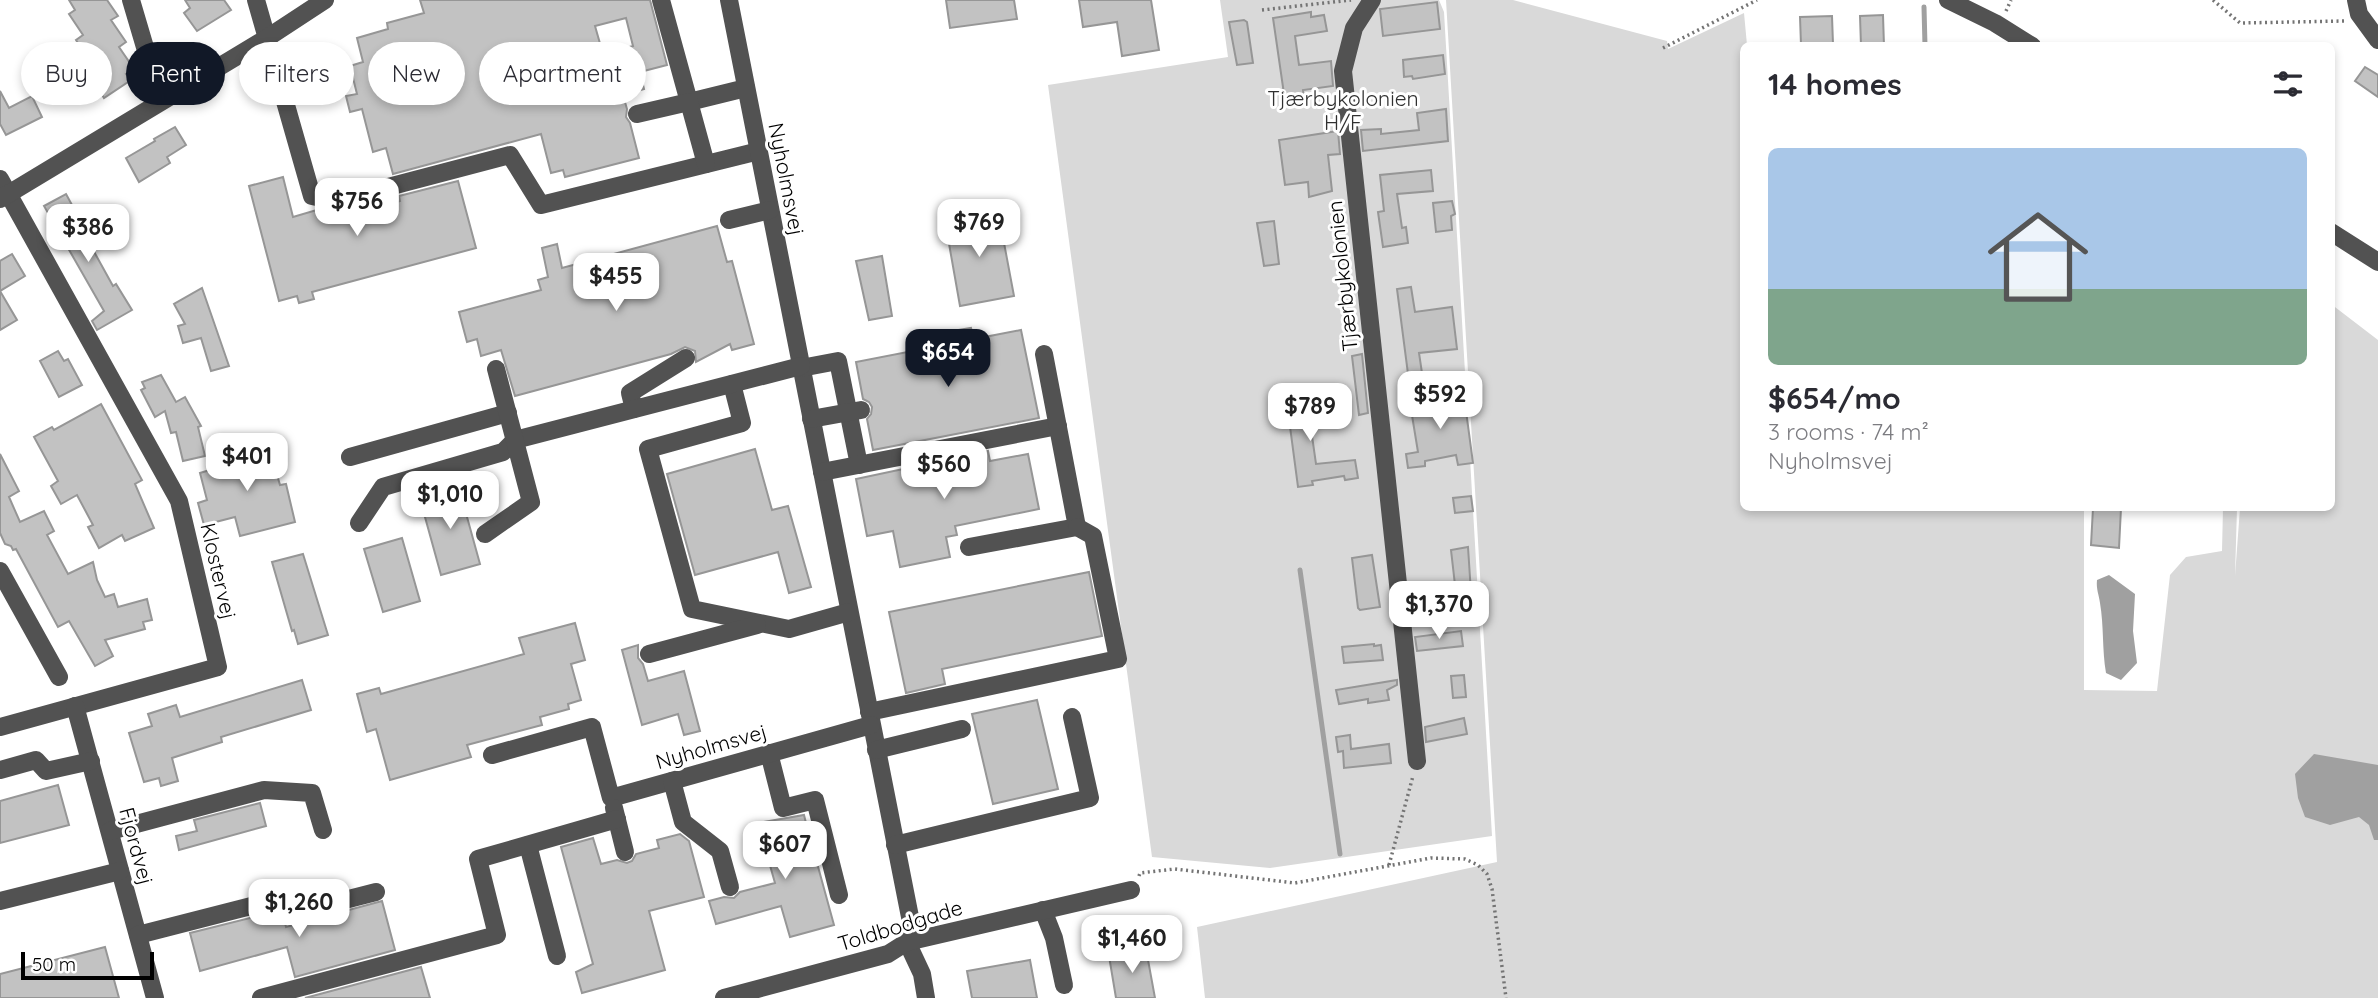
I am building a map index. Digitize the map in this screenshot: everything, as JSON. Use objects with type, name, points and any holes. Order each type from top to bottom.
[{"type":"street","points":[[131,0],[143,42]]},
{"type":"street","points":[[256,0],[312,196],[335,201],[510,155],[541,205],[759,151]]},
{"type":"street","points":[[3,191],[267,38],[325,0]]},
{"type":"street","points":[[661,0],[706,164]]},
{"type":"street","name":"Nyholmsvej","points":[[729,0],[911,922],[907,942]]},
{"type":"street","name":"Tjærbykolonien","points":[[1372,0],[1354,28],[1343,71],[1417,761]]},
{"type":"street","points":[[1948,0],[1995,23],[2026,42]]},
{"type":"street","points":[[2358,7],[2378,40]]},
{"type":"street","points":[[637,114],[746,88]]},
{"type":"street","name":"Klostervej","points":[[0,727],[218,667],[179,501],[3,191]]},
{"type":"street","points":[[729,220],[770,210]]},
{"type":"street","points":[[2335,235],[2378,262]]},
{"type":"street","points":[[1044,354],[1077,527]]},
{"type":"street","points":[[634,410],[630,393],[686,358]]},
{"type":"street","points":[[359,523],[383,487],[503,452],[515,440],[801,367],[838,361],[855,411],[859,465]]},
{"type":"street","points":[[485,534],[531,502],[496,369]]},
{"type":"street","points":[[732,384],[742,423],[648,449],[692,609],[789,629],[849,612]]},
{"type":"street","points":[[811,419],[855,411]]},
{"type":"street","points":[[350,457],[508,413]]},
{"type":"street","points":[[822,472],[1058,426]]},
{"type":"street","points":[[870,719],[1118,659],[1093,536],[1077,527],[969,547]]},
{"type":"street","points":[[0,571],[59,677]]},
{"type":"street","points":[[649,654],[762,623]]},
{"type":"street","name":"Fjordvej","points":[[75,706],[155,998]]},
{"type":"street","points":[[895,845],[1090,798],[1072,717]]},
{"type":"street","name":"Nyholmsvej","points":[[611,798],[769,753],[870,719]]},
{"type":"street","points":[[492,755],[592,727],[625,852]]},
{"type":"street","points":[[876,750],[962,729]]},
{"type":"street","points":[[769,753],[783,808],[815,800],[839,895]]},
{"type":"street","points":[[0,770],[36,760],[46,771],[90,761]]},
{"type":"street","points":[[672,781],[683,822],[720,851],[730,887]]},
{"type":"street","points":[[110,831],[264,790],[312,793],[323,830]]},
{"type":"street","points":[[261,998],[498,935],[478,859],[617,819]]},
{"type":"street","points":[[528,845],[557,956]]},
{"type":"street","points":[[0,901],[120,871]]},
{"type":"street","name":"Toldbodgade","points":[[724,998],[888,954],[907,942],[1131,890]]},
{"type":"street","points":[[138,935],[294,895],[298,912],[376,892]]},
{"type":"street","points":[[1043,911],[1054,938],[1064,985]]},
{"type":"street","points":[[907,942],[922,974],[926,998]]},
{"type":"path","points":[[1262,10],[1352,0]]},
{"type":"path","points":[[1663,48],[1757,0]]},
{"type":"path","points":[[2213,0],[2240,23],[2343,22],[2358,7]]},
{"type":"path","points":[[1389,865],[1417,761]]},
{"type":"path","points":[[1131,890],[1140,873],[1175,869],[1294,883],[1431,858],[1465,859],[1478,865],[1487,874],[1492,889],[1506,998]]},
{"type":"green space","name":"Tjærbykolonien H/F","points":[[1220,0],[1439,0],[1444,12],[1492,836],[1270,868],[1152,857],[1048,85],[1228,57]]},
{"type":"green space","points":[[1446,0],[1513,0],[1667,41],[1668,49],[1744,13],[1747,42],[1740,42],[1740,511],[2084,511],[2084,690],[2157,691],[2170,575],[2186,557],[2222,551],[2223,511],[2237,511],[2235,576],[2240,511],[2335,511],[2335,307],[2378,340],[2378,998],[1205,998],[1197,927],[1497,862]]},
{"type":"shaded area","points":[[2109,575],[2135,594],[2133,631],[2137,663],[2121,680],[2106,673],[2097,580]]},
{"type":"shaded area","points":[[2314,754],[2378,765],[2378,840],[2374,840],[2369,825],[2359,817],[2330,825],[2305,817],[2298,798],[2295,774]]},
{"type":"building","points":[[69,0],[107,0],[118,16],[111,20],[126,42],[119,47],[126,57],[126,83],[112,93],[112,42],[77,42],[76,40],[83,35],[69,14],[75,10]]},
{"type":"building","points":[[185,0],[224,0],[231,10],[197,31],[184,13],[190,8]]},
{"type":"building","points":[[420,0],[650,0],[667,65],[646,70],[646,42],[632,42],[626,18],[595,26],[600,42],[479,42],[479,105],[626,105],[626,117],[639,158],[565,177],[563,170],[551,173],[541,134],[393,174],[386,148],[373,152],[362,109],[350,112],[348,105],[354,105],[354,95],[357,94],[354,65],[363,62],[357,38],[388,29],[387,23],[424,13]]},
{"type":"building","points":[[946,0],[1014,0],[1017,19],[950,28]]},
{"type":"building","points":[[1079,0],[1151,0],[1159,50],[1122,56],[1117,22],[1083,27]]},
{"type":"building","points":[[1437,2],[1440,29],[1383,36],[1380,9]]},
{"type":"building","points":[[1311,12],[1311,17],[1324,15],[1327,31],[1295,36],[1299,65],[1331,61],[1333,86],[1303,90],[1304,100],[1285,101],[1273,18]]},
{"type":"building","points":[[1883,15],[1884,42],[1861,42],[1860,16]]},
{"type":"building","points":[[1832,16],[1833,42],[1801,42],[1800,17]]},
{"type":"building","points":[[1229,22],[1247,22],[1253,63],[1237,65]]},
{"type":"building","points":[[1443,55],[1445,74],[1413,79],[1412,76],[1404,77],[1403,60]]},
{"type":"building","points":[[2365,67],[2378,75],[2378,97],[2355,81]]},
{"type":"building","points":[[0,91],[9,108],[21,102],[21,105],[36,105],[42,117],[6,135],[0,124]]},
{"type":"building","points":[[1446,109],[1448,141],[1363,151],[1361,130],[1381,129],[1381,134],[1419,130],[1417,113]]},
{"type":"building","points":[[175,127],[186,145],[167,157],[170,163],[139,182],[126,158]]},
{"type":"building","points":[[1338,131],[1340,154],[1328,155],[1332,191],[1309,197],[1308,182],[1285,185],[1279,140]]},
{"type":"building","points":[[1431,170],[1433,191],[1397,194],[1402,228],[1406,227],[1408,243],[1383,247],[1378,212],[1384,211],[1380,175]]},
{"type":"building","points":[[283,177],[293,217],[320,209],[328,211],[330,220],[400,201],[399,196],[458,181],[476,248],[312,292],[314,299],[299,303],[297,296],[279,301],[249,186]]},
{"type":"building","points":[[66,194],[78,216],[71,220],[88,250],[92,248],[113,286],[116,284],[132,310],[97,330],[92,321],[104,311],[44,206]]},
{"type":"building","points":[[1452,201],[1455,214],[1451,216],[1452,230],[1436,232],[1433,203]]},
{"type":"building","points":[[998,211],[1014,296],[960,306],[945,221]]},
{"type":"building","points":[[1274,221],[1279,264],[1264,266],[1257,223]]},
{"type":"building","points":[[717,226],[727,262],[732,261],[754,344],[732,350],[730,344],[696,362],[695,351],[685,347],[671,354],[515,396],[501,350],[481,356],[477,339],[467,342],[459,312],[541,290],[538,280],[548,277],[542,248],[557,244],[562,268]]},
{"type":"building","points":[[12,254],[25,276],[0,291],[0,261]]},
{"type":"building","points":[[882,256],[892,316],[869,320],[856,261]]},
{"type":"building","points":[[1411,287],[1415,312],[1452,307],[1457,349],[1419,353],[1422,373],[1408,374],[1397,289]]},
{"type":"building","points":[[202,288],[229,366],[211,371],[201,338],[183,343],[178,326],[185,324],[174,304]]},
{"type":"building","points":[[0,291],[17,320],[0,330]]},
{"type":"building","points":[[971,328],[974,339],[1021,330],[1039,418],[873,450],[867,419],[872,407],[863,399],[856,362],[954,343],[952,331]]},
{"type":"building","points":[[58,351],[64,361],[68,359],[82,385],[59,397],[40,361]]},
{"type":"building","points":[[1362,354],[1368,413],[1359,415],[1352,356]]},
{"type":"building","points":[[161,375],[176,402],[185,397],[201,426],[198,427],[205,456],[183,461],[176,432],[171,433],[165,411],[155,417],[141,390],[145,388],[142,382]]},
{"type":"building","points":[[1309,387],[1314,422],[1310,422],[1316,464],[1355,460],[1358,478],[1345,480],[1344,476],[1312,481],[1313,485],[1298,487],[1285,389]]},
{"type":"building","points":[[1423,395],[1424,403],[1464,396],[1473,463],[1458,465],[1456,455],[1425,461],[1425,466],[1408,468],[1406,454],[1418,452],[1409,397]]},
{"type":"building","points":[[101,404],[142,480],[135,484],[154,528],[125,541],[122,535],[99,548],[88,527],[93,525],[77,495],[61,504],[51,486],[58,481],[34,437],[52,427],[54,430]]},
{"type":"building","points":[[267,440],[280,485],[286,484],[295,522],[240,536],[235,517],[204,525],[198,503],[207,500],[200,473],[223,466],[225,470],[232,467],[231,464],[242,460],[238,448]]},
{"type":"building","points":[[755,449],[772,510],[788,506],[811,587],[789,593],[778,552],[695,575],[667,474]]},
{"type":"building","points":[[988,451],[990,461],[1028,454],[1039,509],[955,526],[957,535],[946,537],[950,557],[900,567],[893,531],[867,536],[856,479]]},
{"type":"building","points":[[0,454],[19,491],[9,497],[20,522],[44,511],[54,531],[47,535],[68,574],[93,562],[105,597],[114,594],[118,607],[147,599],[152,620],[143,622],[145,629],[105,640],[113,656],[95,666],[69,621],[58,627],[16,549],[13,550],[5,544],[0,533]]},
{"type":"building","points":[[459,488],[480,564],[441,575],[420,499]]},
{"type":"building","points":[[1471,496],[1473,511],[1455,513],[1453,498]]},
{"type":"building","points":[[2093,511],[2121,511],[2119,548],[2091,545]]},
{"type":"building","points":[[402,538],[420,601],[383,612],[364,549]]},
{"type":"building","points":[[1468,547],[1471,593],[1465,593],[1465,620],[1449,621],[1447,586],[1455,585],[1451,550]]},
{"type":"building","points":[[303,554],[328,635],[298,644],[272,562]]},
{"type":"building","points":[[1372,555],[1380,607],[1360,610],[1352,558]]},
{"type":"building","points":[[1089,572],[1102,636],[942,669],[945,684],[906,693],[889,612]]},
{"type":"building","points":[[575,623],[585,660],[571,664],[581,700],[568,704],[569,709],[540,717],[542,725],[467,745],[471,757],[390,780],[376,729],[367,732],[357,694],[379,688],[381,694],[524,654],[519,638]]},
{"type":"building","points":[[1461,631],[1463,646],[1417,651],[1415,637]]},
{"type":"building","points":[[638,645],[638,658],[643,664],[648,681],[684,671],[700,731],[684,735],[678,714],[642,725],[622,650]]},
{"type":"building","points":[[1381,645],[1383,660],[1344,663],[1342,647]]},
{"type":"building","points":[[1464,675],[1466,697],[1453,698],[1451,676]]},
{"type":"building","points":[[302,680],[311,710],[221,737],[222,742],[172,758],[178,781],[161,786],[159,778],[144,782],[129,733],[152,726],[148,714],[176,705],[180,717]]},
{"type":"building","points":[[1397,680],[1397,685],[1387,690],[1389,700],[1368,703],[1368,699],[1339,704],[1336,690]]},
{"type":"building","points":[[1037,700],[1058,789],[993,804],[972,714]]},
{"type":"building","points":[[1464,718],[1467,734],[1426,742],[1425,727]]},
{"type":"building","points":[[1350,735],[1351,749],[1389,744],[1391,763],[1344,768],[1343,751],[1338,752],[1336,737]]},
{"type":"building","points":[[58,785],[69,825],[0,843],[0,801]]},
{"type":"building","points":[[260,803],[266,826],[179,850],[176,836],[197,831],[194,820]]},
{"type":"building","points":[[804,815],[808,831],[811,831],[834,925],[790,937],[781,906],[716,924],[709,901],[724,897],[734,898],[740,892],[775,883],[758,823]]},
{"type":"building","points":[[680,834],[689,841],[704,897],[649,911],[665,970],[582,993],[576,972],[593,964],[561,847],[593,838],[601,864],[617,860],[627,863],[632,861],[636,854],[659,848],[657,840]]},
{"type":"building","points":[[382,901],[395,950],[295,977],[287,947],[200,971],[190,933],[282,910],[286,927]]},
{"type":"building","points":[[105,947],[119,998],[0,998],[0,974]]},
{"type":"building","points":[[1146,949],[1155,998],[1116,998],[1109,956]]},
{"type":"building","points":[[1030,960],[1037,998],[972,998],[967,971]]},
{"type":"building","points":[[421,967],[430,998],[305,998]]},
{"type":"waterway","points":[[1924,7],[1925,42]]},
{"type":"waterway","points":[[1300,570],[1340,854]]}]
